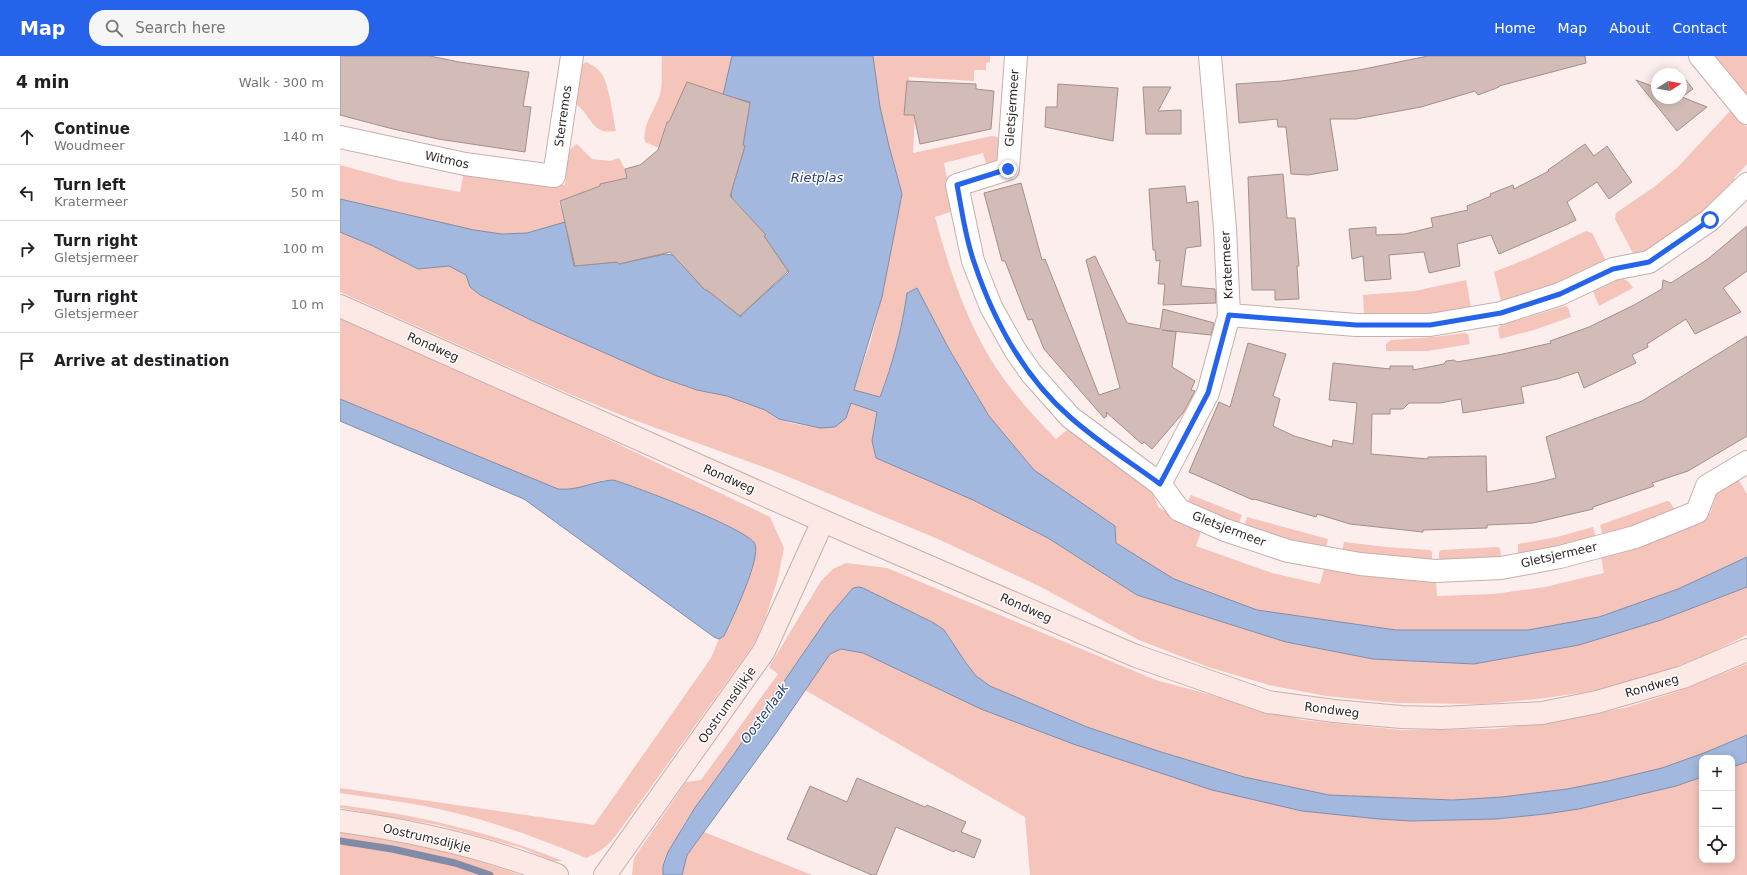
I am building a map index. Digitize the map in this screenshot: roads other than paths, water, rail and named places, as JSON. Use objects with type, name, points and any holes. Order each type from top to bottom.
[{"type":"main road","name":"Rondweg","points":[[340,306],[823,521],[1136,656],[1268,702],[1334,711],[1442,718],[1542,713],[1598,702],[1683,677],[1747,650]]},
{"type":"main road","name":"Oostrumsdijkje","points":[[605,875],[764,651],[823,521]]},
{"type":"main road","name":"Oostrumsdijkje","points":[[340,821],[390,828],[497,854],[557,875]]},
{"type":"street","name":"Sterremos","points":[[554,176],[572,56]]},
{"type":"street","name":"Gletsjermeer","points":[[1016,56],[1008,169],[957,185],[973,261],[991,306],[1015,350],[1048,394],[1070,417],[1160,484],[1179,510],[1225,530],[1288,551],[1360,564],[1435,571],[1501,568],[1560,557],[1635,537],[1697,512],[1707,486],[1747,462]]},
{"type":"street","name":"Kratermeer","points":[[1160,484],[1208,393],[1229,315],[1225,228],[1210,56]]},
{"type":"street","points":[[1700,56],[1747,113]]},
{"type":"street","name":"Witmos","points":[[340,136],[465,164],[554,176]]},
{"type":"street","points":[[1229,315],[1356,325],[1430,325],[1501,313],[1560,294],[1613,269],[1649,262],[1710,220],[1747,184]]},
{"type":"water","name":"Rietplas","points":[[732,56],[873,56],[880,107],[902,194],[882,297],[854,390],[880,397],[896,346],[907,293],[917,288],[950,351],[989,416],[1034,470],[1115,526],[1116,543],[1174,579],[1257,610],[1396,630],[1528,630],[1599,617],[1678,589],[1747,557],[1747,587],[1661,620],[1579,645],[1474,664],[1373,659],[1286,642],[1137,595],[1048,538],[973,500],[876,458],[872,441],[877,412],[851,403],[846,418],[835,427],[820,428],[779,419],[765,410],[727,396],[697,390],[657,376],[535,322],[480,295],[470,287],[466,275],[449,266],[418,269],[373,246],[340,232],[340,199],[474,230],[502,234],[527,233],[565,222],[574,266],[617,262],[619,264],[665,254],[673,255],[705,290],[707,290],[741,317],[741,315],[789,272],[764,236],[765,234],[732,200],[731,192],[745,146],[743,145],[750,102],[723,95]]},
{"type":"water","points":[[340,399],[558,489],[573,489],[613,480],[642,490],[713,519],[748,537],[755,544],[756,552],[754,562],[745,589],[724,636],[719,639],[714,637],[524,499],[340,421]]},
{"type":"water","name":"Oosterlaak","points":[[853,588],[863,588],[934,623],[944,630],[976,676],[990,686],[1087,727],[1158,751],[1244,777],[1329,795],[1453,800],[1502,797],[1567,789],[1662,768],[1704,753],[1747,735],[1747,762],[1735,766],[1735,755],[1699,755],[1699,778],[1676,786],[1579,809],[1545,814],[1496,819],[1411,821],[1302,811],[1212,790],[1076,745],[981,709],[863,653],[841,649],[830,654],[774,736],[687,855],[682,875],[663,875],[663,866],[668,852],[694,809],[734,754],[829,616]]},
{"type":"waterway","points":[[340,841],[392,849],[455,863],[490,875]]}]
